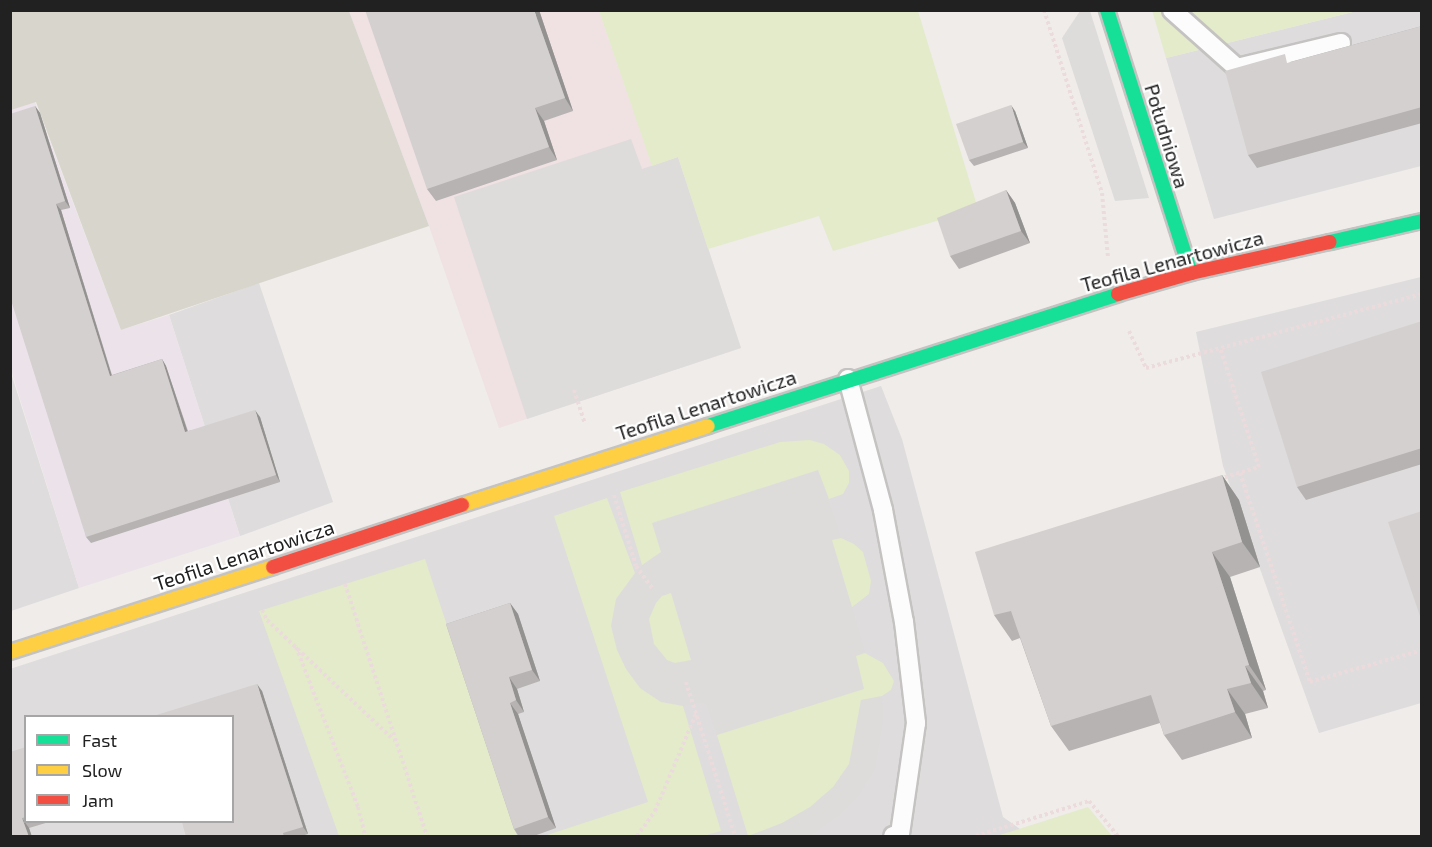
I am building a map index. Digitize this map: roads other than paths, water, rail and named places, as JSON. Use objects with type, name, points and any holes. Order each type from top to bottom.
[{"type":"street","name":"Południowa","points":[[1107,10],[1191,273]]},
{"type":"street","name":"Teofila Lenartowicza","points":[[10,652],[1080,305],[1191,273],[1422,221]]},
{"type":"lane","points":[[1172,10],[1237,68],[1341,44]]},
{"type":"lane","points":[[848,380],[883,510],[904,622],[916,723],[900,834],[893,837]]}]
